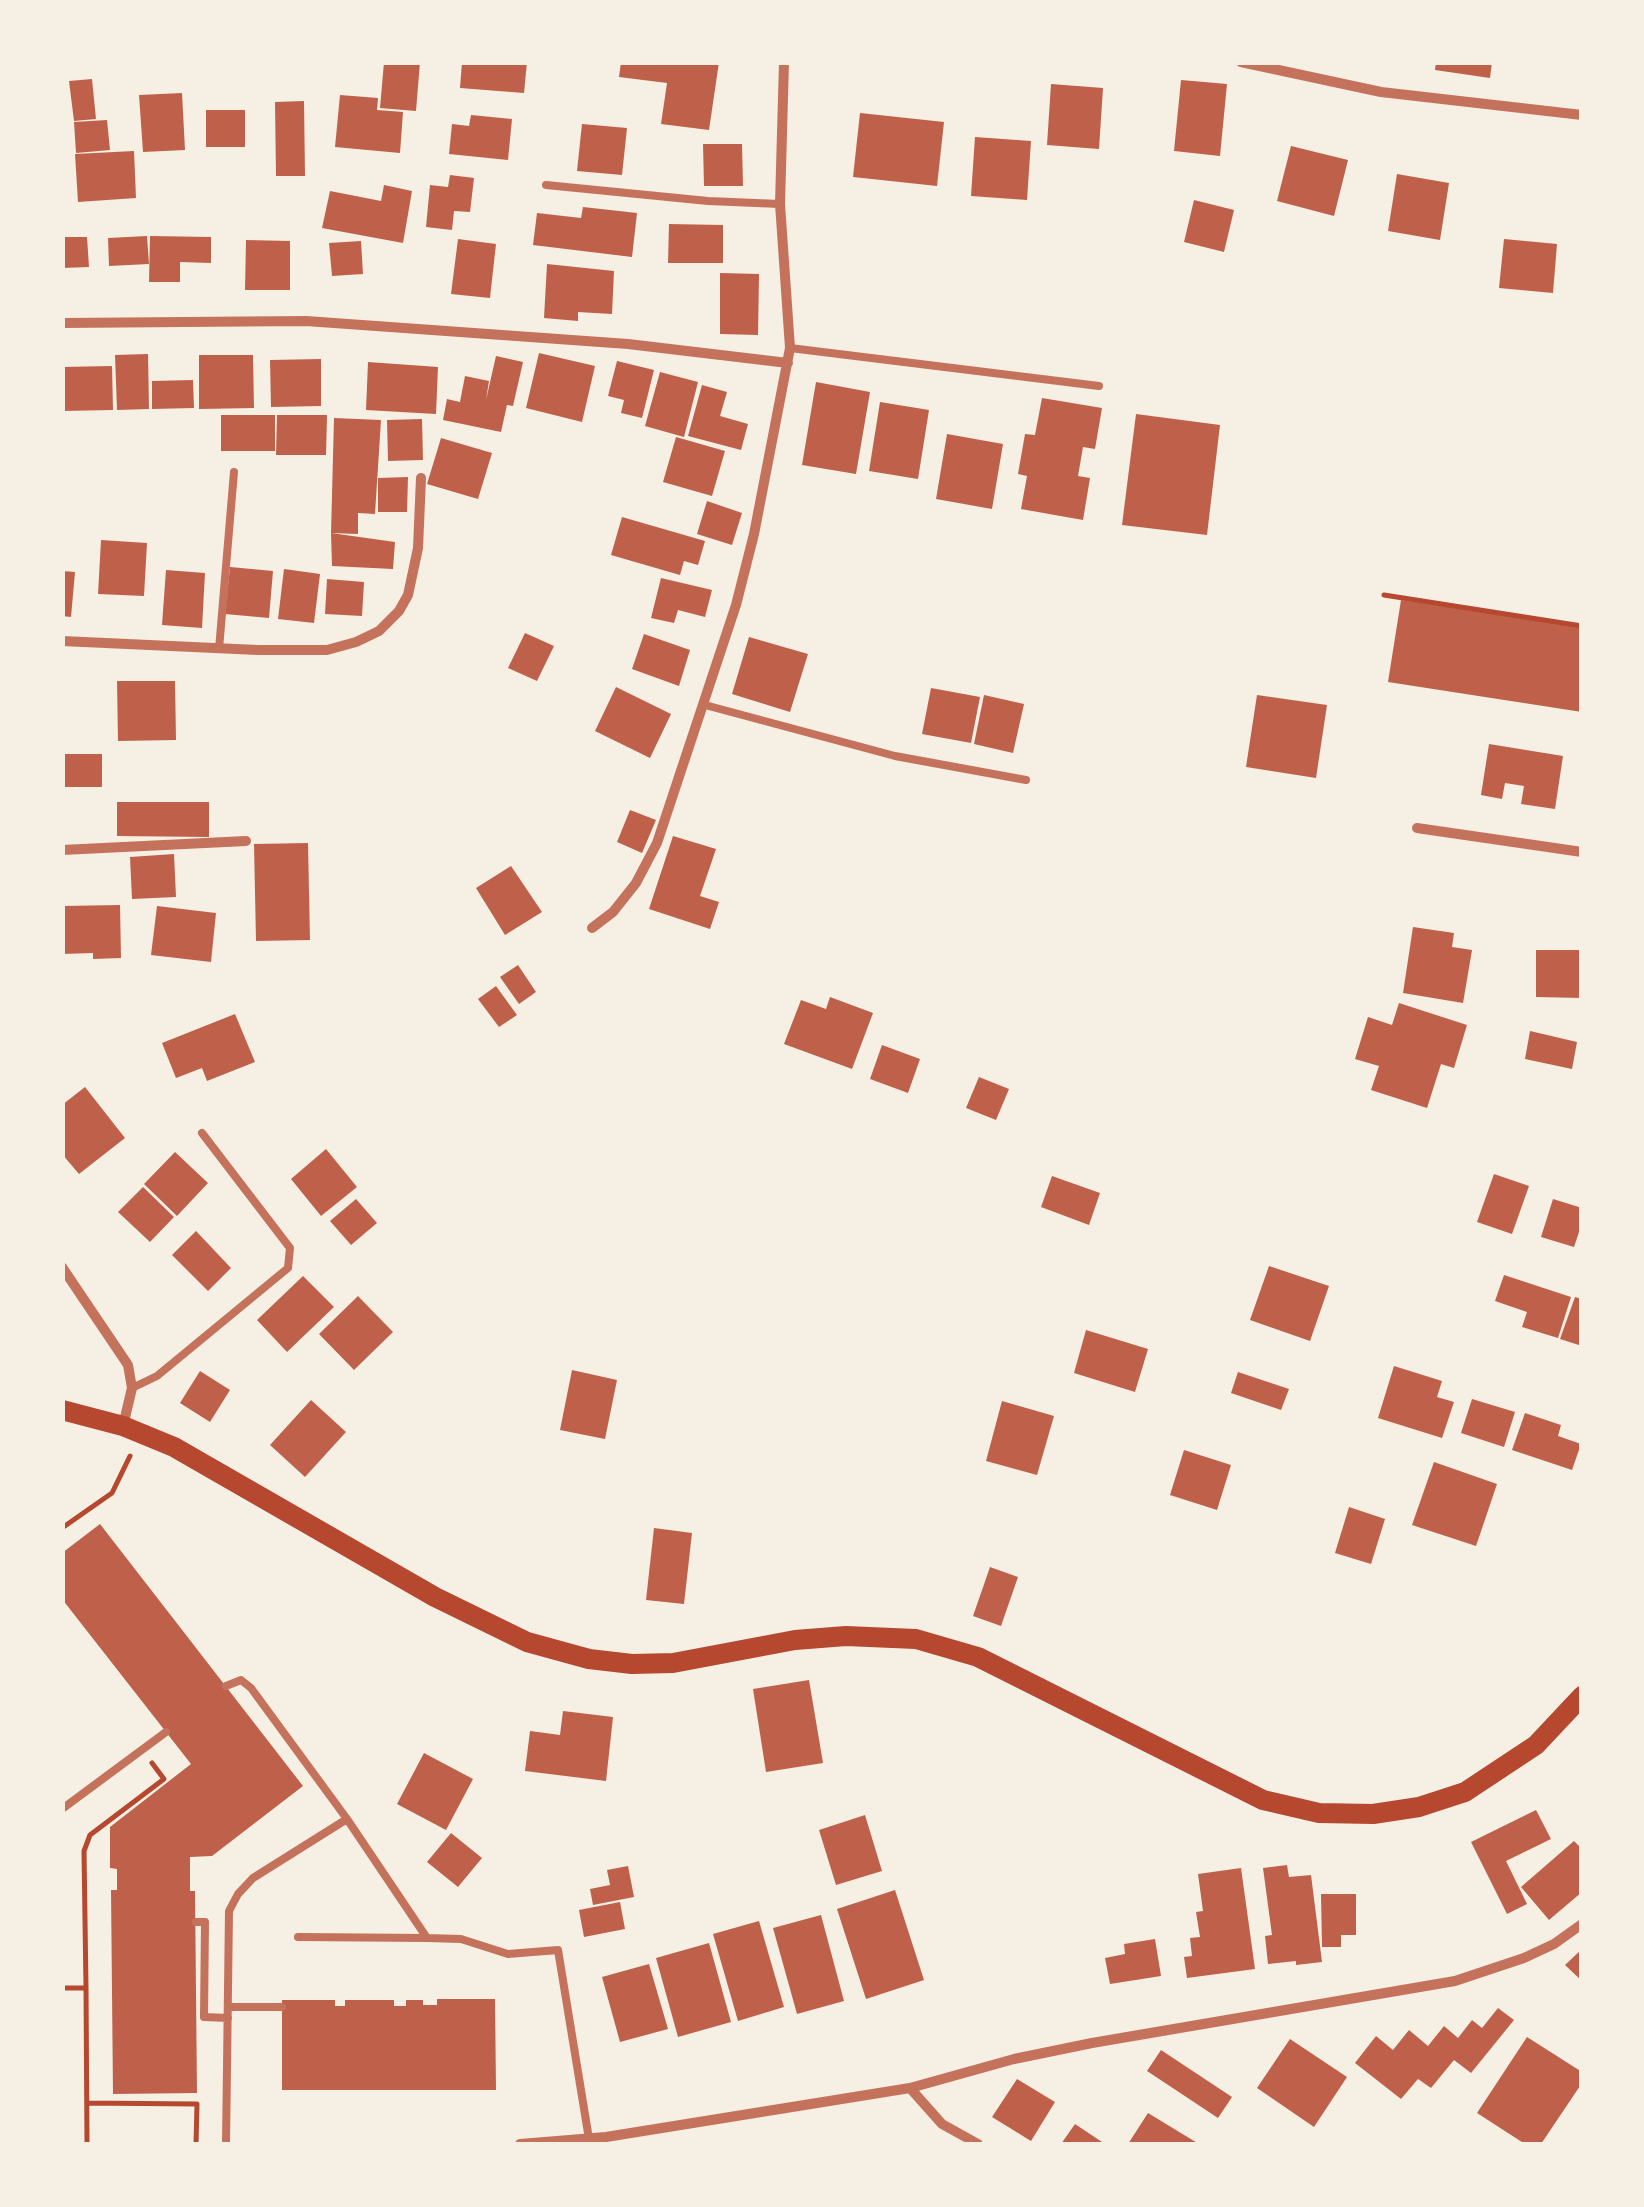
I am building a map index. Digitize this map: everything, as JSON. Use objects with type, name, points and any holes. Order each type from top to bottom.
[{"type":"main road","points":[[62,1410],[123,1426],[174,1448],[435,1598],[527,1642],[589,1659],[632,1664],[673,1662],[795,1640],[846,1636],[916,1639],[948,1646],[1000,1667],[1263,1800],[1320,1813],[1374,1814],[1465,1792],[1536,1745],[1582,1696]]},
{"type":"street","points":[[592,928],[613,912],[650,856],[705,705],[745,570],[790,348],[780,204],[784,62]]},
{"type":"street","points":[[1241,62],[1381,92],[1582,114]]},
{"type":"street","points":[[62,323],[306,321],[628,344],[788,364]]},
{"type":"street","points":[[62,641],[327,650],[356,642],[379,631],[399,611],[414,581],[421,478]]},
{"type":"street","points":[[1417,828],[1582,852]]},
{"type":"street","points":[[62,850],[246,841]]},
{"type":"street","points":[[62,1267],[128,1365],[132,1388],[123,1426]]},
{"type":"street","points":[[520,2144],[583,2141],[910,2088],[1014,2059],[1109,2040],[1455,1981],[1524,1958],[1554,1944],[1582,1924]]},
{"type":"street","points":[[910,2088],[942,2124],[978,2144]]},
{"type":"lane","points":[[546,185],[780,204]]},
{"type":"lane","points":[[790,348],[1099,386]]},
{"type":"lane","points":[[219,648],[234,472]]},
{"type":"lane","points":[[705,705],[895,756],[1026,780]]},
{"type":"lane","points":[[132,1388],[158,1376],[288,1268],[290,1248],[202,1133]]},
{"type":"lane","points":[[226,1686],[241,1680],[251,1688],[347,1818],[427,1938]]},
{"type":"lane","points":[[62,1808],[166,1732]]},
{"type":"lane","points":[[226,2144],[229,1911],[233,1900],[253,1878],[347,1818]]},
{"type":"lane","points":[[196,1922],[205,1922],[204,2017],[228,2018]]},
{"type":"lane","points":[[298,1936],[461,1939],[508,1954],[558,1950]]},
{"type":"lane","points":[[556,1939],[583,2141]]},
{"type":"lane","points":[[228,2007],[282,2007]]},
{"type":"path","points":[[1384,595],[1582,626]]},
{"type":"path","points":[[62,1528],[112,1493],[130,1456]]},
{"type":"path","points":[[88,2144],[84,1851],[90,1835],[164,1779],[143,1751]]},
{"type":"path","points":[[62,1988],[86,1988]]},
{"type":"path","points":[[87,2102],[197,2104],[196,2144]]},
{"type":"building","points":[[384,62],[420,62],[416,111],[380,108]]},
{"type":"building","points":[[462,62],[527,62],[524,93],[460,88]]},
{"type":"building","points":[[621,62],[719,62],[709,130],[661,124],[667,83],[619,77]]},
{"type":"building","points":[[1436,62],[1492,62],[1490,78],[1435,70]]},
{"type":"building","points":[[92,79],[96,119],[74,121],[69,81]]},
{"type":"building","points":[[1181,80],[1227,84],[1220,156],[1174,151]]},
{"type":"building","points":[[1051,84],[1103,88],[1099,149],[1047,145]]},
{"type":"building","points":[[182,93],[185,150],[143,152],[139,95]]},
{"type":"building","points":[[340,95],[378,98],[377,110],[403,112],[400,153],[335,147]]},
{"type":"building","points":[[304,101],[305,176],[276,176],[275,102]]},
{"type":"building","points":[[206,110],[245,110],[245,147],[206,147]]},
{"type":"building","points":[[860,113],[944,122],[937,186],[853,177]]},
{"type":"building","points":[[471,115],[512,119],[508,160],[449,154],[452,124],[469,126]]},
{"type":"building","points":[[107,120],[110,150],[76,153],[74,122]]},
{"type":"building","points":[[582,124],[627,128],[622,175],[577,171]]},
{"type":"building","points":[[975,137],[1031,141],[1027,200],[971,196]]},
{"type":"building","points":[[703,144],[742,144],[743,186],[704,186]]},
{"type":"building","points":[[1291,146],[1348,160],[1334,216],[1277,201]]},
{"type":"building","points":[[134,151],[136,198],[78,202],[75,154]]},
{"type":"building","points":[[1397,174],[1449,183],[1440,240],[1388,231]]},
{"type":"building","points":[[450,175],[474,178],[470,212],[454,211],[452,230],[426,227],[430,185],[448,187]]},
{"type":"building","points":[[384,185],[412,191],[403,243],[322,228],[330,191],[381,201]]},
{"type":"building","points":[[1194,200],[1234,210],[1224,252],[1184,242]]},
{"type":"building","points":[[583,207],[637,213],[632,257],[533,245],[537,213],[581,218]]},
{"type":"building","points":[[669,224],[723,225],[723,263],[668,263]]},
{"type":"building","points":[[147,236],[149,264],[109,266],[108,238]]},
{"type":"building","points":[[150,236],[211,237],[211,263],[180,262],[180,282],[149,282]]},
{"type":"building","points":[[62,237],[87,237],[89,267],[62,268]]},
{"type":"building","points":[[458,239],[496,244],[490,298],[451,294]]},
{"type":"building","points":[[1504,239],[1557,244],[1553,293],[1499,288]]},
{"type":"building","points":[[246,240],[290,241],[290,290],[245,290]]},
{"type":"building","points":[[361,241],[363,274],[332,276],[329,243]]},
{"type":"building","points":[[547,264],[614,271],[612,314],[578,312],[578,321],[544,318]]},
{"type":"building","points":[[720,273],[759,274],[758,335],[720,334]]},
{"type":"building","points":[[539,353],[595,366],[582,422],[526,408]]},
{"type":"building","points":[[148,354],[149,409],[117,410],[115,355]]},
{"type":"building","points":[[199,355],[253,355],[254,408],[199,409]]},
{"type":"building","points":[[496,356],[523,362],[513,406],[507,405],[501,432],[443,420],[447,399],[460,402],[465,376],[489,381],[486,400]]},
{"type":"building","points":[[321,359],[321,406],[271,407],[270,360]]},
{"type":"building","points":[[617,361],[654,370],[642,418],[621,413],[624,400],[608,396]]},
{"type":"building","points":[[368,362],[438,367],[436,414],[366,410]]},
{"type":"building","points":[[112,366],[113,410],[62,411],[62,367]]},
{"type":"building","points":[[660,372],[698,382],[684,437],[645,426]]},
{"type":"building","points":[[193,380],[194,408],[152,409],[152,381]]},
{"type":"building","points":[[816,382],[870,392],[856,474],[802,465]]},
{"type":"building","points":[[702,385],[727,392],[720,416],[748,424],[741,450],[688,436]]},
{"type":"building","points":[[1042,398],[1102,408],[1095,449],[1083,447],[1078,476],[1090,478],[1083,520],[1021,509],[1027,476],[1018,474],[1025,434],[1035,435]]},
{"type":"building","points":[[880,402],[929,410],[918,479],[869,471]]},
{"type":"building","points":[[1136,414],[1220,425],[1207,535],[1122,525]]},
{"type":"building","points":[[221,415],[275,415],[275,451],[221,451]]},
{"type":"building","points":[[277,415],[327,415],[326,455],[276,455]]},
{"type":"building","points":[[334,418],[381,420],[375,514],[358,513],[358,534],[331,533]]},
{"type":"building","points":[[422,419],[423,460],[388,461],[387,420]]},
{"type":"building","points":[[947,434],[1003,444],[992,509],[936,499]]},
{"type":"building","points":[[676,437],[725,451],[712,496],[663,482]]},
{"type":"building","points":[[441,438],[492,453],[478,499],[427,484]]},
{"type":"building","points":[[408,477],[407,512],[378,512],[378,478]]},
{"type":"building","points":[[707,501],[742,513],[732,545],[697,534]]},
{"type":"building","points":[[622,517],[705,541],[698,565],[684,561],[680,575],[611,555]]},
{"type":"building","points":[[331,533],[395,542],[393,569],[332,566]]},
{"type":"building","points":[[101,540],[147,543],[144,596],[98,594]]},
{"type":"building","points":[[230,567],[273,571],[269,618],[225,614]]},
{"type":"building","points":[[284,569],[320,574],[314,623],[278,619]]},
{"type":"building","points":[[166,570],[205,573],[202,628],[162,625]]},
{"type":"building","points":[[62,571],[75,572],[71,617],[62,616]]},
{"type":"building","points":[[661,578],[712,590],[705,617],[678,610],[674,623],[651,618]]},
{"type":"building","points":[[327,579],[364,582],[362,616],[325,614]]},
{"type":"building","points":[[1401,600],[1582,626],[1582,712],[1388,682]]},
{"type":"building","points":[[525,633],[554,646],[537,681],[508,668]]},
{"type":"building","points":[[644,634],[690,650],[679,686],[632,669]]},
{"type":"building","points":[[749,637],[808,654],[790,712],[732,694]]},
{"type":"building","points":[[117,681],[175,681],[176,740],[118,741]]},
{"type":"building","points":[[616,687],[671,714],[650,758],[595,731]]},
{"type":"building","points":[[931,688],[980,697],[971,743],[922,734]]},
{"type":"building","points":[[984,695],[1024,704],[1013,753],[974,744]]},
{"type":"building","points":[[1257,695],[1327,705],[1316,778],[1246,767]]},
{"type":"building","points":[[1489,744],[1563,756],[1555,809],[1521,804],[1524,786],[1505,783],[1502,799],[1481,795]]},
{"type":"building","points":[[62,754],[102,754],[102,787],[62,787]]},
{"type":"building","points":[[117,802],[209,802],[209,837],[117,836]]},
{"type":"building","points":[[630,810],[656,820],[642,853],[617,842]]},
{"type":"building","points":[[673,836],[716,849],[700,896],[719,902],[710,929],[649,909]]},
{"type":"building","points":[[308,843],[310,940],[256,941],[254,844]]},
{"type":"building","points":[[174,854],[176,897],[132,899],[130,857]]},
{"type":"building","points":[[511,866],[542,912],[505,935],[476,888]]},
{"type":"building","points":[[120,905],[121,958],[93,959],[93,953],[62,954],[62,906]]},
{"type":"building","points":[[157,906],[216,913],[211,962],[151,955]]},
{"type":"building","points":[[1413,927],[1454,933],[1452,947],[1472,950],[1463,1003],[1403,993]]},
{"type":"building","points":[[1536,950],[1582,950],[1582,998],[1536,997]]},
{"type":"building","points":[[518,965],[536,992],[519,1004],[500,977]]},
{"type":"building","points":[[496,986],[517,1015],[499,1027],[478,999]]},
{"type":"building","points":[[830,997],[873,1013],[852,1069],[784,1044],[801,1000],[826,1009]]},
{"type":"building","points":[[1399,1003],[1467,1025],[1454,1068],[1441,1064],[1427,1108],[1371,1090],[1379,1066],[1355,1059],[1368,1017],[1392,1025]]},
{"type":"building","points":[[235,1014],[255,1062],[207,1081],[202,1068],[176,1078],[162,1043]]},
{"type":"building","points":[[1530,1031],[1577,1042],[1572,1069],[1525,1059]]},
{"type":"building","points":[[882,1045],[920,1059],[908,1093],[870,1079]]},
{"type":"building","points":[[979,1077],[1009,1089],[996,1120],[966,1108]]},
{"type":"building","points":[[85,1087],[125,1138],[79,1174],[62,1154],[62,1105]]},
{"type":"building","points":[[326,1149],[357,1187],[321,1216],[291,1179]]},
{"type":"building","points":[[175,1152],[208,1183],[177,1216],[144,1184]]},
{"type":"building","points":[[1494,1174],[1529,1186],[1512,1234],[1477,1222]]},
{"type":"building","points":[[1052,1176],[1100,1193],[1089,1225],[1041,1207]]},
{"type":"building","points":[[143,1187],[174,1217],[150,1242],[118,1212]]},
{"type":"building","points":[[356,1199],[377,1223],[351,1245],[330,1221]]},
{"type":"building","points":[[1553,1199],[1582,1208],[1582,1223],[1574,1247],[1541,1237]]},
{"type":"building","points":[[196,1231],[231,1268],[208,1291],[172,1255]]},
{"type":"building","points":[[1269,1266],[1329,1286],[1310,1341],[1250,1320]]},
{"type":"building","points":[[1504,1275],[1571,1297],[1558,1338],[1522,1327],[1527,1312],[1495,1301]]},
{"type":"building","points":[[303,1276],[334,1307],[287,1352],[257,1320]]},
{"type":"building","points":[[358,1296],[393,1332],[354,1370],[319,1334]]},
{"type":"building","points":[[1575,1297],[1582,1299],[1582,1346],[1560,1339]]},
{"type":"building","points":[[1086,1330],[1148,1349],[1135,1392],[1074,1373]]},
{"type":"building","points":[[1394,1366],[1442,1381],[1437,1397],[1454,1402],[1442,1438],[1378,1418]]},
{"type":"building","points":[[572,1370],[617,1380],[605,1439],[560,1430]]},
{"type":"building","points":[[200,1371],[230,1390],[210,1422],[180,1403]]},
{"type":"building","points":[[1238,1372],[1289,1389],[1281,1410],[1231,1393]]},
{"type":"building","points":[[1472,1399],[1515,1412],[1504,1447],[1461,1433]]},
{"type":"building","points":[[311,1400],[346,1432],[305,1477],[270,1445]]},
{"type":"building","points":[[1002,1401],[1054,1416],[1037,1475],[986,1461]]},
{"type":"building","points":[[1525,1413],[1561,1425],[1558,1436],[1581,1444],[1572,1470],[1512,1450]]},
{"type":"building","points":[[1184,1450],[1231,1465],[1217,1510],[1170,1495]]},
{"type":"building","points":[[1434,1462],[1497,1484],[1476,1546],[1412,1525]]},
{"type":"building","points":[[1349,1507],[1385,1519],[1371,1564],[1335,1553]]},
{"type":"building","points":[[100,1524],[303,1786],[212,1856],[190,1857],[190,1891],[195,1891],[197,2093],[113,2094],[111,1890],[117,1890],[117,1869],[110,1868],[110,1827],[191,1764],[62,1599],[62,1553]]},
{"type":"building","points":[[654,1528],[692,1533],[684,1604],[646,1600]]},
{"type":"building","points":[[990,1567],[1018,1577],[1001,1626],[973,1616]]},
{"type":"building","points":[[809,1680],[823,1763],[766,1772],[753,1689]]},
{"type":"building","points":[[563,1711],[613,1717],[606,1781],[525,1771],[530,1731],[560,1735]]},
{"type":"building","points":[[424,1753],[473,1779],[446,1830],[397,1804]]},
{"type":"building","points":[[1536,1810],[1551,1839],[1506,1861],[1527,1904],[1507,1914],[1471,1842]]},
{"type":"building","points":[[865,1815],[882,1871],[836,1885],[819,1830]]},
{"type":"building","points":[[451,1833],[482,1858],[458,1887],[427,1862]]},
{"type":"building","points":[[1574,1841],[1582,1849],[1582,1892],[1549,1920],[1521,1887]]},
{"type":"building","points":[[1287,1865],[1289,1877],[1311,1875],[1322,1962],[1268,1964],[1265,1936],[1272,1935],[1263,1868]]},
{"type":"building","points":[[628,1866],[634,1897],[593,1905],[590,1889],[610,1885],[607,1870]]},
{"type":"building","points":[[1241,1868],[1255,1969],[1187,1978],[1184,1957],[1192,1956],[1190,1938],[1200,1937],[1196,1912],[1203,1911],[1198,1874]]},
{"type":"building","points":[[895,1890],[924,1980],[866,1999],[837,1909]]},
{"type":"building","points":[[1321,1894],[1356,1894],[1356,1935],[1341,1935],[1341,1947],[1322,1947]]},
{"type":"building","points":[[620,1902],[625,1929],[584,1937],[579,1910]]},
{"type":"building","points":[[821,1915],[844,2001],[797,2014],[773,1928]]},
{"type":"building","points":[[759,1921],[784,2007],[738,2021],[713,1934]]},
{"type":"building","points":[[1155,1939],[1161,1976],[1110,1984],[1105,1958],[1125,1954],[1124,1944]]},
{"type":"building","points":[[709,1943],[731,2022],[678,2037],[656,1958]]},
{"type":"building","points":[[1582,1949],[1582,1981],[1565,1965]]},
{"type":"building","points":[[649,1964],[668,2029],[620,2042],[602,1977]]},
{"type":"building","points":[[437,1999],[495,1999],[496,2090],[282,2090],[282,2000],[335,2000],[335,2006],[345,2006],[345,2000],[394,2000],[394,2006],[406,2006],[406,2000],[437,2005]]},
{"type":"building","points":[[1498,2008],[1514,2020],[1471,2073],[1454,2060],[1431,2088],[1418,2079],[1401,2099],[1355,2063],[1376,2036],[1393,2050],[1409,2030],[1428,2046],[1444,2026],[1458,2038],[1472,2020],[1482,2028]]},
{"type":"building","points":[[1527,2037],[1582,2072],[1582,2083],[1541,2144],[1525,2144],[1477,2113]]},
{"type":"building","points":[[1290,2039],[1347,2077],[1314,2127],[1257,2088]]},
{"type":"building","points":[[1161,2050],[1232,2097],[1218,2118],[1147,2071]]},
{"type":"building","points":[[1017,2079],[1055,2102],[1031,2141],[992,2117]]},
{"type":"building","points":[[1148,2113],[1199,2144],[1128,2144]]},
{"type":"building","points":[[1075,2124],[1102,2142],[1061,2144]]}]
